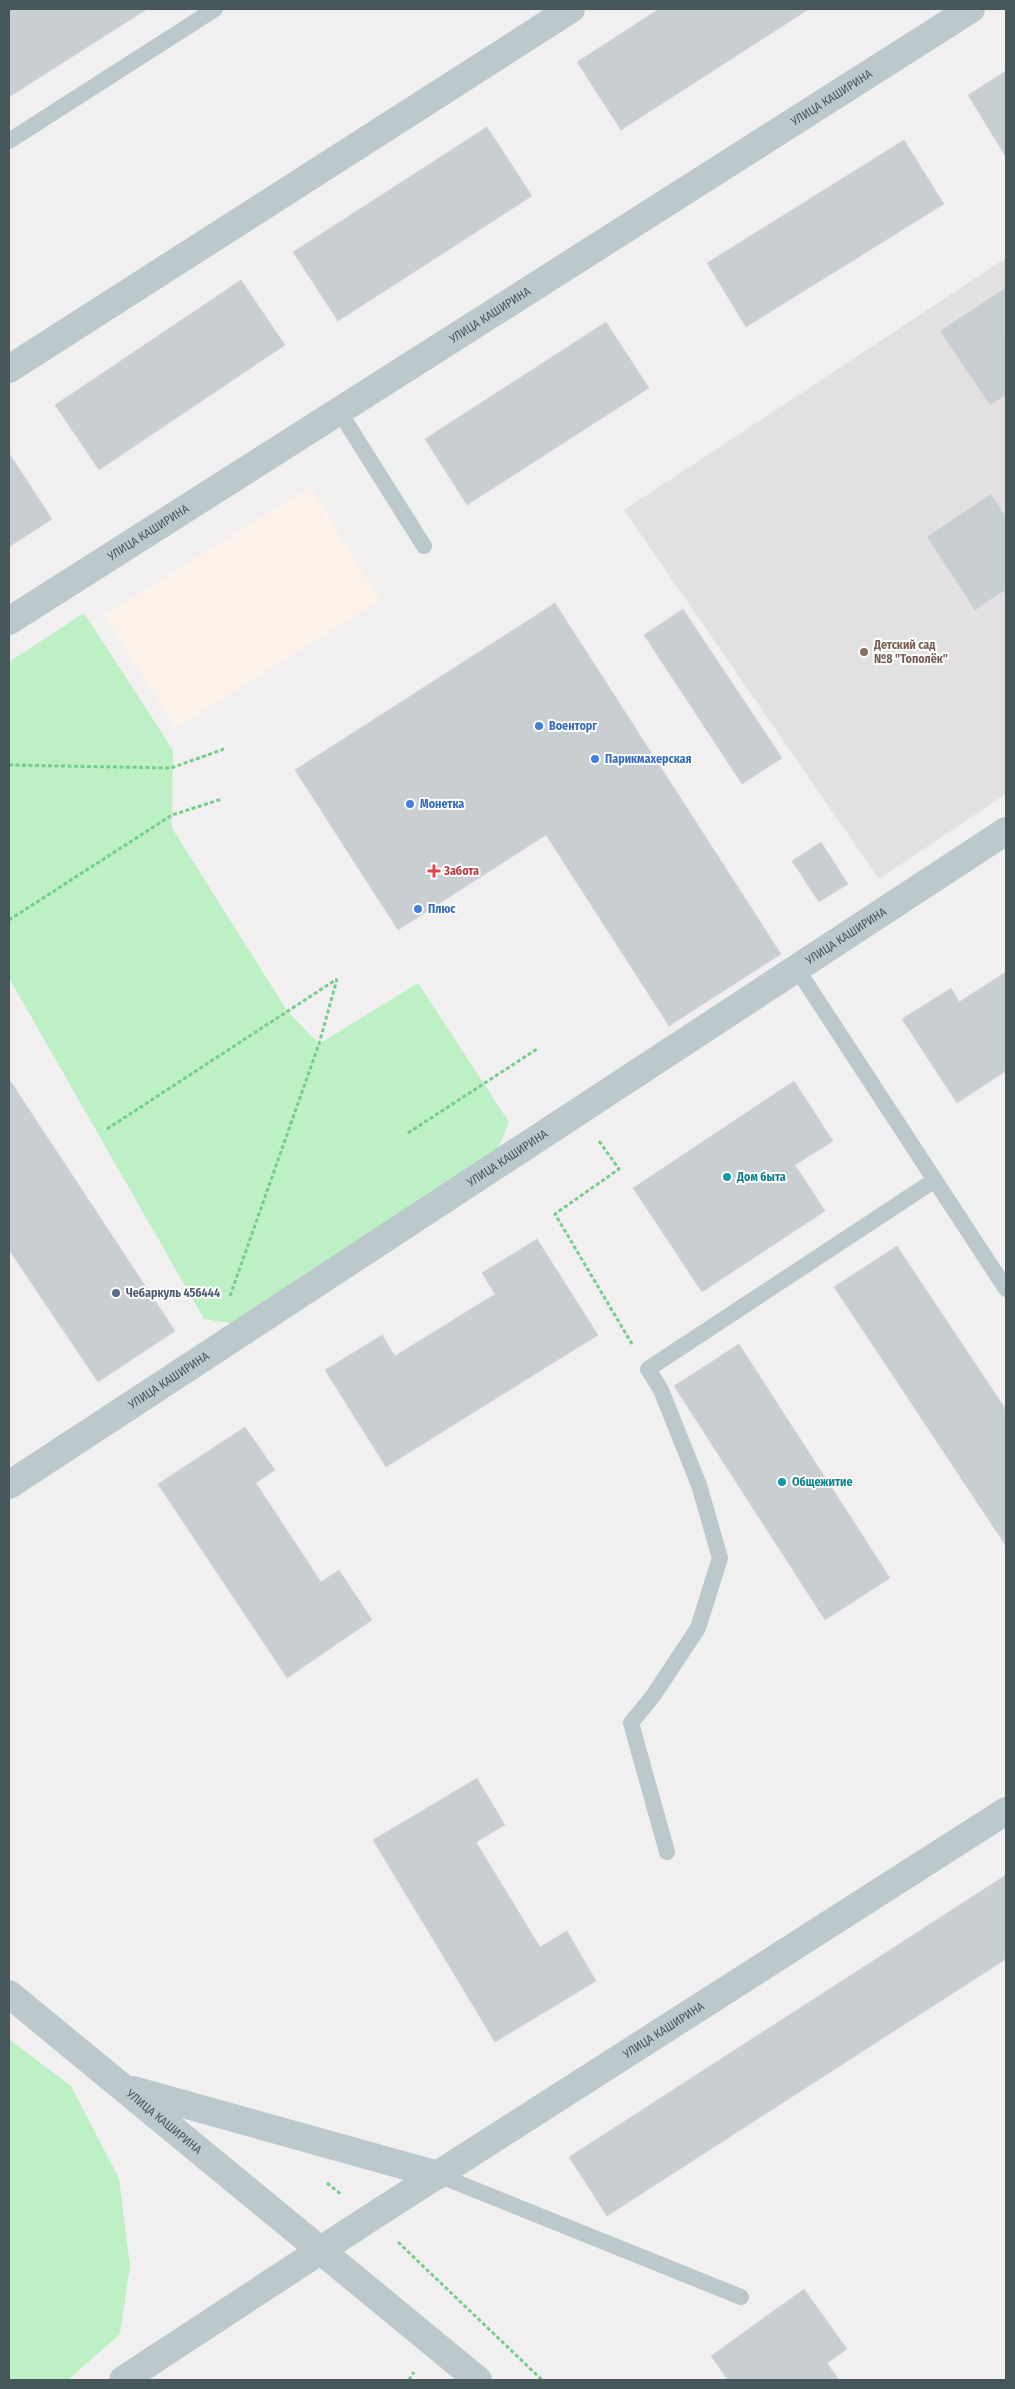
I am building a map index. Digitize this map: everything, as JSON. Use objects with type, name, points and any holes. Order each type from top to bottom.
[{"type":"street","points":[[9,369],[571,9]]},
{"type":"street","name":"УЛИЦА КАШИРИНА","points":[[9,621],[971,9]]},
{"type":"street","name":"УЛИЦА КАШИРИНА","points":[[9,1485],[1006,831]]},
{"type":"street","name":"УЛИЦА КАШИРИНА","points":[[124,2380],[320,2250],[1006,1811]]},
{"type":"street","name":"УЛИЦА КАШИРИНА","points":[[9,1994],[320,2250]]},
{"type":"street","points":[[122,2087],[438,2175]]},
{"type":"street","points":[[320,2250],[478,2380]]},
{"type":"lane","points":[[9,142],[215,9]]},
{"type":"lane","points":[[339,411],[424,546]]},
{"type":"lane","points":[[796,969],[1006,1288]]},
{"type":"lane","points":[[667,1852],[631,1723],[654,1696],[698,1628],[720,1558],[700,1485],[661,1390],[648,1369],[935,1180]]},
{"type":"lane","points":[[438,2175],[741,2297]]},
{"type":"path","points":[[9,765],[172,768],[224,749]]},
{"type":"path","points":[[9,920],[172,815],[222,799]]},
{"type":"path","points":[[107,1128],[338,979],[319,1044],[227,1303]]},
{"type":"path","points":[[408,1133],[537,1049]]},
{"type":"path","points":[[580,1111],[619,1170],[555,1214],[648,1369]]},
{"type":"shaded area","name":"Детский сад №8 \"Тополёк\"","points":[[1006,258],[1006,794],[879,879],[624,510]]},
{"type":"shaded area","points":[[310,487],[380,600],[175,728],[104,615]]},
{"type":"green space","points":[[84,613],[173,750],[172,828],[288,1012],[319,1044],[418,983],[509,1122],[497,1151],[235,1324],[204,1319],[9,978],[9,662]]},
{"type":"green space","points":[[9,2039],[71,2086],[119,2178],[130,2266],[120,2334],[68,2380],[9,2380]]},
{"type":"building","points":[[9,9],[147,9],[9,97]]},
{"type":"building","points":[[659,9],[809,9],[621,130],[577,62]]},
{"type":"building","points":[[1006,71],[1006,157],[968,95]]},
{"type":"building","points":[[487,127],[532,196],[338,321],[293,252]]},
{"type":"building","points":[[904,140],[944,204],[746,327],[707,263]]},
{"type":"building","points":[[241,280],[285,345],[99,470],[55,405]]},
{"type":"building","points":[[1005,288],[1006,395],[990,405],[940,331]]},
{"type":"building","points":[[606,322],[649,388],[467,505],[425,439]]},
{"type":"building","points":[[9,453],[52,519],[9,547]]},
{"type":"building","points":[[991,494],[1006,517],[1006,595],[1003,591],[975,610],[927,537]]},
{"type":"building","points":[[555,603],[781,954],[669,1026],[546,835],[398,930],[295,770]]},
{"type":"building","points":[[683,609],[782,758],[742,784],[644,635]]},
{"type":"building","points":[[821,842],[848,884],[819,902],[792,861]]},
{"type":"building","points":[[1006,972],[1006,1071],[957,1103],[902,1019],[951,988],[959,1002]]},
{"type":"building","points":[[9,1079],[175,1331],[98,1382],[9,1250]]},
{"type":"building","name":"Дом быта","points":[[794,1081],[833,1141],[795,1165],[825,1211],[702,1292],[633,1188]]},
{"type":"building","points":[[537,1239],[598,1335],[386,1467],[325,1370],[382,1335],[395,1356],[495,1294],[482,1273]]},
{"type":"building","points":[[897,1246],[1006,1410],[1006,1546],[834,1287]]},
{"type":"building","name":"Общежитие","points":[[739,1344],[890,1578],[825,1620],[674,1386]]},
{"type":"building","points":[[245,1427],[275,1470],[256,1483],[321,1582],[339,1570],[372,1620],[287,1678],[158,1484]]},
{"type":"building","points":[[477,1778],[505,1825],[476,1842],[540,1947],[567,1931],[596,1981],[495,2042],[373,1840]]},
{"type":"building","points":[[1006,1875],[1006,1959],[607,2216],[569,2157]]},
{"type":"building","points":[[804,2289],[847,2349],[827,2363],[839,2380],[728,2380],[711,2356]]},
{"type":"place","name":"Детский сад №8 \"Тополёк\"","points":[[864,652]]},
{"type":"place","name":"Военторг","points":[[539,726]]},
{"type":"place","name":"Парикмахерская","points":[[595,759]]},
{"type":"place","name":"Монетка","points":[[410,804]]},
{"type":"place","name":"Забота","points":[[434,871]]},
{"type":"place","name":"Плюс","points":[[418,909]]},
{"type":"place","name":"Дом быта","points":[[727,1177]]},
{"type":"place","name":"Чебаpкуль 456444","points":[[116,1293]]},
{"type":"place","name":"Общежитие","points":[[782,1482]]}]
